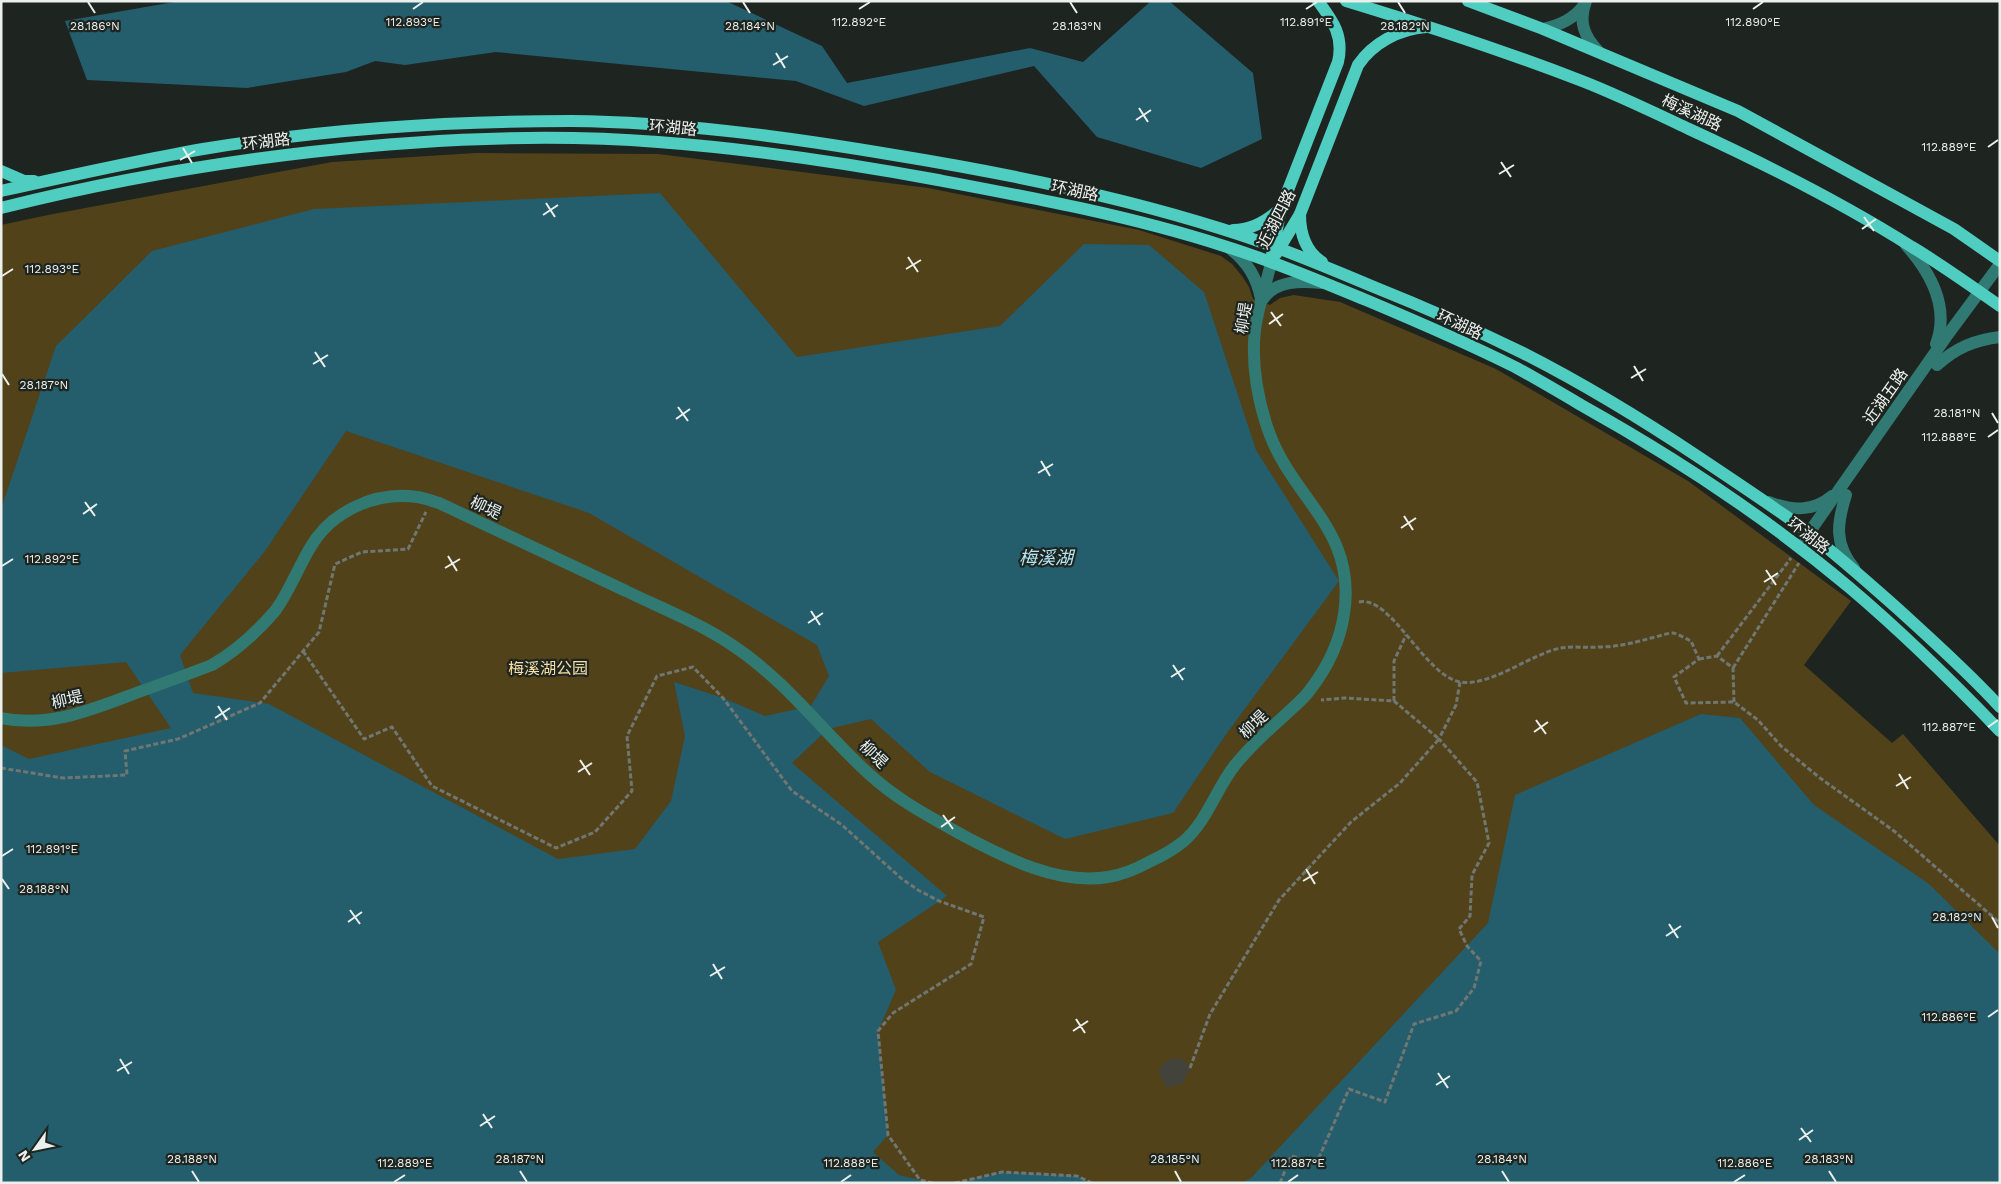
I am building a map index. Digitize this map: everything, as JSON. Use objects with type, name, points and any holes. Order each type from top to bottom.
[{"type":"main road","name":"近湖四路","points":[[1271,263],[1276,248],[1281,208],[1338,62],[1341,49],[1339,35],[1318,1]]},
{"type":"main road","name":"梅溪湖路","points":[[1346,1],[1430,27],[1583,82],[1752,158],[1859,215],[1901,240],[2000,306]]},
{"type":"main road","name":"梅溪湖路","points":[[1468,1],[1543,29],[1738,110],[1954,229],[2000,262]]},
{"type":"main road","name":"近湖四路","points":[[1276,248],[1300,214],[1358,65],[1366,54],[1388,39],[1404,31],[1430,27]]},
{"type":"main road","name":"环湖路","points":[[1,191],[161,157],[299,136],[423,125],[572,121],[733,132],[822,143],[1072,189],[1136,204],[1226,230],[1332,269],[1463,324],[1586,387],[1758,497],[1812,536],[1859,574],[1929,637],[2000,707]]},
{"type":"main road","name":"环湖路","points":[[1,208],[85,188],[223,162],[402,143],[465,139],[563,138],[654,141],[758,151],[872,168],[1030,197],[1128,218],[1225,246],[1326,284],[1426,326],[1516,368],[1631,433],[1752,512],[1849,587],[1907,638],[2000,731]]},
{"type":"main road","points":[[1,171],[24,181],[46,181]]},
{"type":"main road","points":[[1226,230],[1249,228],[1261,223],[1281,208]]},
{"type":"main road","points":[[1300,214],[1301,233],[1304,241],[1316,258],[1332,269]]},
{"type":"street","points":[[1543,29],[1565,22],[1578,13],[1585,3]]},
{"type":"street","points":[[1585,3],[1582,15],[1583,30],[1599,52]]},
{"type":"street","points":[[1901,240],[1916,256],[1930,277],[1940,303],[1942,323],[1934,362]]},
{"type":"street","points":[[1225,246],[1246,264],[1255,276],[1261,302]]},
{"type":"street","name":"近湖五路","points":[[1802,550],[1983,294],[2000,262]]},
{"type":"street","name":"柳堤","points":[[1,718],[18,722],[40,722],[67,717],[92,710],[192,673],[228,656],[254,634],[276,610],[311,546],[322,531],[337,518],[355,507],[370,501],[393,497],[418,497],[432,501],[708,631],[734,646],[761,666],[799,701],[867,772],[891,793],[916,810],[1007,858],[1070,878],[1111,877],[1135,869],[1160,857],[1183,842],[1197,828],[1232,769],[1310,690],[1330,659],[1339,638],[1346,605],[1343,561],[1329,528],[1284,462],[1271,437],[1264,415],[1254,362],[1255,330],[1271,263]]},
{"type":"street","name":"近湖五路","points":[[1983,294],[2000,278]]},
{"type":"street","points":[[1261,302],[1266,294],[1285,284],[1309,282],[1326,284]]},
{"type":"street","points":[[1934,362],[1966,345],[1984,339],[2000,338]]},
{"type":"street","points":[[1758,497],[1787,508],[1800,510],[1812,508],[1843,492]]},
{"type":"street","points":[[1843,492],[1838,527],[1840,544],[1847,560],[1859,574]]},
{"type":"path","points":[[1,768],[63,778],[127,776],[124,751],[178,739],[260,703],[319,632],[335,564],[362,552],[408,549],[432,501]]},
{"type":"path","points":[[1802,550],[1717,656],[1699,659],[1674,676],[1686,703],[1734,702],[1758,720],[1788,752],[1894,832],[2000,923]]},
{"type":"path","points":[[1734,702],[1733,668],[1802,550]]},
{"type":"path","points":[[1346,605],[1364,601],[1377,606],[1444,675],[1460,682],[1485,680],[1560,648],[1601,647],[1640,641],[1673,633],[1691,641],[1699,659]]},
{"type":"path","points":[[1394,701],[1394,661],[1406,635]]},
{"type":"path","points":[[303,651],[364,739],[392,727],[432,786],[556,848],[595,832],[632,791],[627,736],[657,676],[693,667],[723,698],[792,791],[842,825],[902,879],[918,890],[939,901],[984,917],[971,964],[894,1013],[878,1031],[888,1135],[920,1180],[933,1183]]},
{"type":"path","points":[[1717,656],[1733,668]]},
{"type":"path","points":[[1190,1068],[1210,1014],[1279,900],[1351,822],[1400,782],[1439,739],[1456,705],[1460,682]]},
{"type":"path","points":[[1280,1183],[1291,1156],[1317,1162],[1348,1089],[1385,1102],[1414,1024],[1456,1010],[1474,988],[1481,961],[1467,946],[1459,929],[1470,916],[1472,875],[1489,843],[1476,782],[1439,739],[1394,701],[1345,698],[1300,701]]},
{"type":"path","points":[[955,1183],[1002,1172],[1077,1176],[1092,1183]]},
{"type":"green space","name":"梅溪湖公园","points":[[476,153],[658,154],[928,188],[1139,230],[1221,256],[1232,264],[1242,276],[1249,287],[1253,299],[1270,305],[1280,298],[1294,295],[1340,302],[1496,369],[1688,481],[1851,601],[1804,665],[1892,743],[1903,734],[2000,846],[2000,1183],[1,1183],[1,225],[332,162]]},
{"type":"water","points":[[180,1],[726,1],[822,46],[847,83],[1030,48],[1083,62],[1151,1],[1169,1],[1253,73],[1262,139],[1201,168],[1097,137],[1034,66],[864,106],[796,81],[496,52],[405,65],[375,61],[346,72],[247,88],[87,80],[65,21]]},
{"type":"water","name":"梅溪湖","points":[[660,193],[797,357],[1000,326],[1084,244],[1149,245],[1204,292],[1256,450],[1339,581],[1227,733],[1173,813],[1065,839],[930,772],[871,719],[828,729],[792,763],[947,896],[878,942],[896,990],[878,1031],[888,1135],[873,1152],[899,1175],[933,1183],[1,1183],[1,745],[29,759],[171,728],[126,662],[1,673],[1,509],[56,346],[152,251],[314,209]],"holes":[[[346,431],[589,513],[817,645],[829,676],[811,706],[765,716],[723,698],[674,682],[685,736],[671,801],[635,849],[558,859],[269,704],[193,693],[180,655],[265,551]]]},
{"type":"water","points":[[1701,714],[1740,718],[1814,805],[1929,884],[2000,954],[2000,1183],[1241,1183],[1251,1178],[1488,923],[1515,795]]},
{"type":"water","points":[[1002,1172],[1077,1176],[1092,1183],[955,1183]]},
{"type":"building","points":[[1181,1058],[1190,1068],[1183,1083],[1167,1088],[1159,1073],[1161,1065],[1170,1059]]}]
